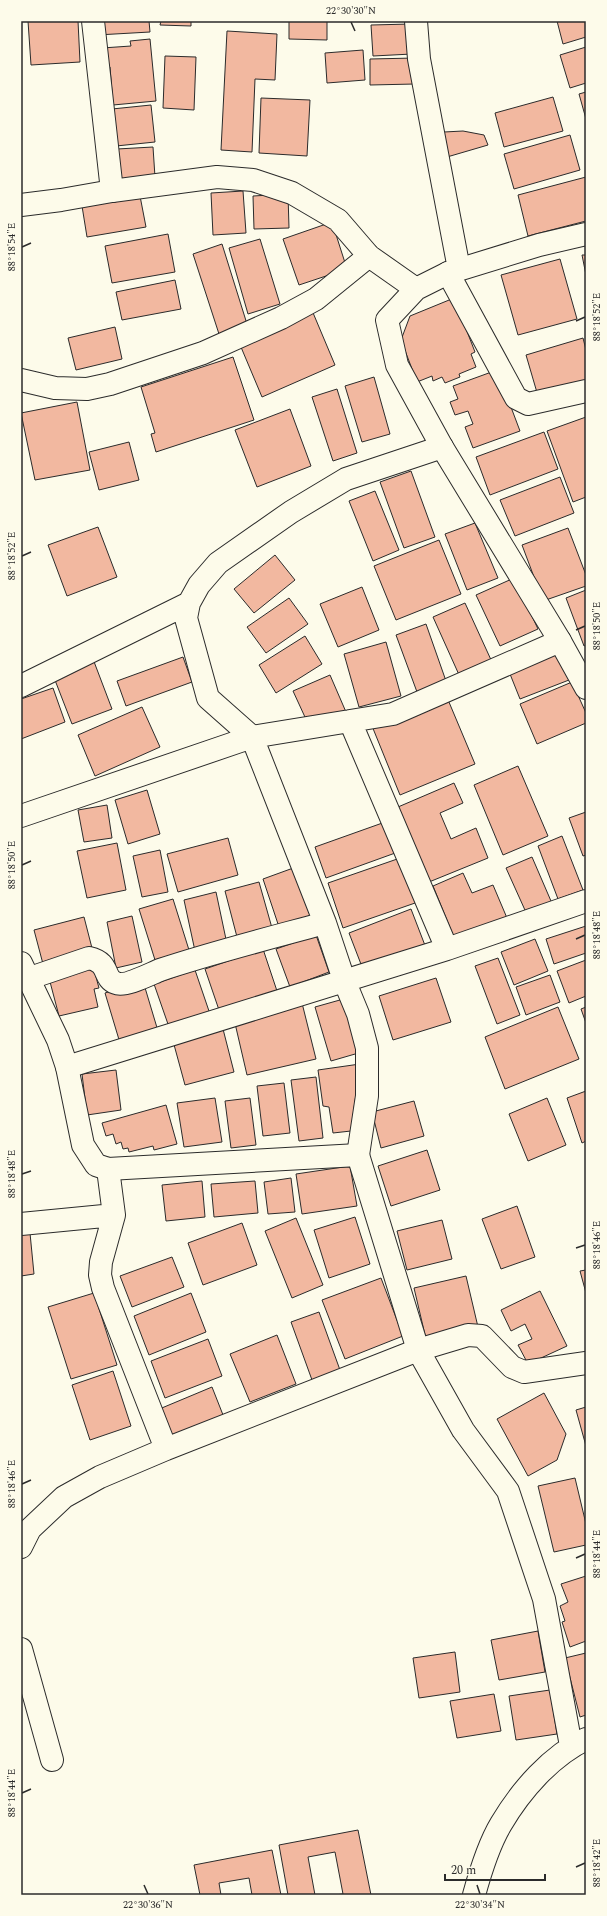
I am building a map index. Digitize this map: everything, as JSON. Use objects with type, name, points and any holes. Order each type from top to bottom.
[{"type":"street","points":[[93,21],[112,191]]},
{"type":"street","points":[[416,21],[419,59],[454,271],[516,398],[528,404],[586,391]]},
{"type":"street","points":[[21,205],[112,191],[217,178],[253,180],[292,193],[338,220],[369,256],[416,289]]},
{"type":"street","points":[[586,234],[539,245],[454,271],[416,289],[387,320],[397,365],[442,447],[560,641],[586,688]]},
{"type":"street","points":[[21,380],[55,388],[87,389],[110,384],[203,353],[281,318],[316,299],[369,256]]},
{"type":"street","points":[[442,447],[346,479],[298,508],[218,563],[199,585],[189,603],[186,618],[208,698],[252,737],[325,923],[344,980],[358,1014],[366,1048],[367,1096],[358,1155],[418,1350],[463,1430],[508,1491],[544,1598],[579,1742],[532,1781],[500,1825],[480,1873],[474,1895]]},
{"type":"street","points":[[21,686],[189,603]]},
{"type":"street","points":[[21,816],[252,737],[392,714],[560,641]]},
{"type":"street","points":[[350,721],[447,949]]},
{"type":"street","points":[[67,1067],[447,949],[586,901]]},
{"type":"street","points":[[325,923],[160,970],[124,984],[116,983],[109,978],[105,967],[99,960],[89,958],[25,970],[58,1040],[67,1067],[83,1146],[96,1165],[108,1169],[358,1155]]},
{"type":"street","points":[[108,1169],[114,1215],[101,1262],[100,1275],[102,1288],[166,1449]]},
{"type":"street","points":[[21,1224],[114,1215]]},
{"type":"street","points":[[21,1547],[30,1530],[64,1497],[100,1477],[166,1449],[418,1350],[468,1335],[482,1336],[512,1367],[524,1372],[586,1364]]},
{"type":"street","points":[[21,1649],[52,1760]]},
{"type":"building","points":[[28,21],[78,21],[80,62],[31,65]]},
{"type":"building","points":[[96,21],[149,21],[150,32],[97,35]]},
{"type":"building","points":[[161,21],[191,21],[191,26],[160,25]]},
{"type":"building","points":[[289,21],[327,21],[327,40],[289,39]]},
{"type":"building","points":[[557,21],[586,21],[586,37],[563,44]]},
{"type":"building","points":[[411,24],[412,54],[373,56],[371,25]]},
{"type":"building","points":[[227,31],[277,34],[275,80],[255,79],[252,152],[221,150]]},
{"type":"building","points":[[150,39],[156,101],[113,105],[110,67],[104,67],[102,48],[131,46],[130,41]]},
{"type":"building","points":[[586,47],[586,83],[570,88],[560,55]]},
{"type":"building","points":[[363,50],[365,80],[327,83],[325,53]]},
{"type":"building","points":[[165,56],[196,57],[194,110],[163,108]]},
{"type":"building","points":[[415,58],[415,84],[370,85],[370,59]]},
{"type":"building","points":[[586,92],[586,119],[579,94]]},
{"type":"building","points":[[553,97],[563,131],[504,147],[495,113]]},
{"type":"building","points":[[261,98],[310,100],[307,156],[259,153]]},
{"type":"building","points":[[151,105],[155,142],[116,146],[112,109]]},
{"type":"building","points":[[463,131],[484,135],[488,145],[447,157],[444,132]]},
{"type":"building","points":[[570,135],[580,170],[514,189],[504,154]]},
{"type":"building","points":[[153,147],[155,177],[119,179],[117,149]]},
{"type":"building","points":[[586,177],[586,221],[528,236],[518,195]]},
{"type":"building","points":[[243,191],[246,233],[213,235],[211,193]]},
{"type":"building","points":[[288,194],[289,228],[254,229],[253,196]]},
{"type":"building","points":[[140,196],[146,227],[87,237],[82,206]]},
{"type":"building","points":[[332,222],[347,269],[299,285],[283,239]]},
{"type":"building","points":[[168,234],[175,272],[112,283],[105,246]]},
{"type":"building","points":[[260,239],[280,304],[248,314],[229,248]]},
{"type":"building","points":[[222,244],[247,324],[219,334],[193,254]]},
{"type":"building","points":[[582,255],[586,255],[586,275]]},
{"type":"building","points":[[560,259],[577,319],[518,335],[501,275]]},
{"type":"building","points":[[175,280],[181,309],[122,320],[116,292]]},
{"type":"building","points":[[454,298],[475,352],[471,354],[476,367],[459,374],[460,377],[445,383],[442,377],[433,381],[432,376],[417,382],[401,340],[410,316]]},
{"type":"building","points":[[311,308],[335,365],[262,397],[238,340]]},
{"type":"building","points":[[115,327],[122,359],[76,370],[68,338]]},
{"type":"building","points":[[583,338],[586,350],[586,382],[538,396],[526,355]]},
{"type":"building","points":[[233,357],[254,420],[156,452],[151,434],[155,433],[141,387]]},
{"type":"building","points":[[497,370],[520,431],[473,448],[465,427],[473,424],[468,411],[455,415],[450,402],[458,399],[453,386]]},
{"type":"building","points":[[374,377],[390,434],[362,442],[345,386]]},
{"type":"building","points":[[337,389],[357,453],[333,461],[312,397]]},
{"type":"building","points":[[77,402],[90,470],[35,480],[21,413]]},
{"type":"building","points":[[290,409],[311,466],[257,487],[235,430]]},
{"type":"building","points":[[586,417],[586,497],[573,502],[547,431]]},
{"type":"building","points":[[544,432],[558,469],[490,495],[476,457]]},
{"type":"building","points":[[129,442],[139,480],[99,490],[89,452]]},
{"type":"building","points":[[411,471],[435,537],[404,548],[380,482]]},
{"type":"building","points":[[560,477],[574,513],[515,536],[500,500]]},
{"type":"building","points":[[375,491],[399,550],[373,561],[349,501]]},
{"type":"building","points":[[475,523],[498,578],[467,590],[445,534]]},
{"type":"building","points":[[98,527],[117,577],[67,596],[48,545]]},
{"type":"building","points":[[568,528],[586,575],[586,586],[543,601],[522,545]]},
{"type":"building","points":[[439,540],[461,594],[396,620],[374,566]]},
{"type":"building","points":[[275,555],[295,580],[254,613],[234,589]]},
{"type":"building","points":[[514,578],[538,629],[500,646],[476,595]]},
{"type":"building","points":[[362,587],[379,630],[338,647],[320,604]]},
{"type":"building","points":[[586,590],[586,645],[584,646],[566,598]]},
{"type":"building","points":[[289,598],[308,624],[266,653],[247,627]]},
{"type":"building","points":[[465,603],[492,662],[460,677],[433,617]]},
{"type":"building","points":[[426,624],[446,681],[417,692],[396,635]]},
{"type":"building","points":[[305,636],[322,664],[276,693],[259,665]]},
{"type":"building","points":[[386,642],[401,696],[359,707],[344,654]]},
{"type":"building","points":[[557,650],[569,680],[520,699],[508,669]]},
{"type":"building","points":[[183,657],[192,682],[126,706],[117,681]]},
{"type":"building","points":[[93,659],[112,709],[72,724],[53,675]]},
{"type":"building","points":[[330,675],[346,712],[310,728],[293,691]]},
{"type":"building","points":[[572,682],[586,713],[586,723],[537,744],[520,704]]},
{"type":"building","points":[[53,688],[65,722],[21,739],[21,699]]},
{"type":"building","points":[[446,695],[475,764],[400,795],[372,726]]},
{"type":"building","points":[[142,707],[160,747],[95,776],[78,735]]},
{"type":"building","points":[[518,766],[548,836],[503,855],[474,785]]},
{"type":"building","points":[[454,783],[463,803],[440,813],[451,839],[476,828],[488,858],[429,882],[398,807]]},
{"type":"building","points":[[147,790],[160,834],[128,844],[115,800]]},
{"type":"building","points":[[107,805],[112,838],[84,842],[78,810]]},
{"type":"building","points":[[586,812],[586,855],[583,856],[569,818]]},
{"type":"building","points":[[388,821],[398,852],[326,878],[315,847]]},
{"type":"building","points":[[562,836],[583,890],[558,899],[538,846]]},
{"type":"building","points":[[228,838],[238,875],[178,892],[167,854]]},
{"type":"building","points":[[117,843],[126,890],[87,898],[77,851]]},
{"type":"building","points":[[160,850],[168,892],[142,897],[133,856]]},
{"type":"building","points":[[403,857],[418,902],[343,928],[328,883]]},
{"type":"building","points":[[532,857],[554,908],[529,919],[506,868]]},
{"type":"building","points":[[296,867],[312,916],[279,927],[263,879]]},
{"type":"building","points":[[463,873],[472,893],[493,885],[507,918],[455,940],[433,886]]},
{"type":"building","points":[[259,882],[272,928],[237,937],[225,891]]},
{"type":"building","points":[[216,892],[227,944],[195,951],[184,900]]},
{"type":"building","points":[[173,899],[189,950],[155,960],[139,909]]},
{"type":"building","points":[[411,909],[426,948],[364,972],[349,933]]},
{"type":"building","points":[[132,916],[142,962],[116,968],[107,922]]},
{"type":"building","points":[[84,917],[93,952],[43,964],[34,930]]},
{"type":"building","points":[[586,926],[586,953],[554,964],[546,939]]},
{"type":"building","points":[[316,935],[329,972],[290,987],[276,949]]},
{"type":"building","points":[[535,939],[548,971],[514,985],[501,952]]},
{"type":"building","points":[[263,949],[277,991],[219,1010],[205,969]]},
{"type":"building","points":[[498,958],[520,1015],[497,1024],[475,966]]},
{"type":"building","points":[[586,960],[586,996],[569,1003],[557,971]]},
{"type":"building","points":[[93,966],[99,988],[94,989],[98,1007],[59,1016],[49,978]]},
{"type":"building","points":[[195,970],[210,1014],[169,1027],[154,984]]},
{"type":"building","points":[[550,975],[560,1002],[526,1015],[516,987]]},
{"type":"building","points":[[436,978],[451,1022],[393,1040],[379,996]]},
{"type":"building","points":[[143,981],[158,1031],[120,1043],[105,993]]},
{"type":"building","points":[[347,998],[362,1052],[331,1061],[315,1007]]},
{"type":"building","points":[[302,1003],[316,1059],[247,1075],[234,1019]]},
{"type":"building","points":[[558,1007],[579,1059],[505,1089],[485,1037]]},
{"type":"building","points":[[586,1007],[586,1023],[581,1009]]},
{"type":"building","points":[[223,1029],[234,1072],[185,1085],[173,1041]]},
{"type":"building","points":[[360,1064],[351,1131],[333,1133],[329,1107],[323,1106],[318,1070]]},
{"type":"building","points":[[116,1070],[121,1110],[87,1115],[82,1074]]},
{"type":"building","points":[[316,1077],[323,1138],[299,1141],[291,1080]]},
{"type":"building","points":[[284,1083],[290,1133],[263,1136],[257,1086]]},
{"type":"building","points":[[586,1091],[586,1141],[582,1143],[567,1098]]},
{"type":"building","points":[[215,1098],[222,1142],[184,1147],[177,1103]]},
{"type":"building","points":[[250,1098],[256,1145],[231,1148],[225,1101]]},
{"type":"building","points":[[547,1098],[566,1145],[528,1161],[509,1114]]},
{"type":"building","points":[[414,1101],[424,1136],[381,1148],[372,1112]]},
{"type":"building","points":[[166,1105],[177,1144],[154,1150],[153,1146],[129,1152],[128,1148],[123,1149],[121,1142],[116,1144],[113,1134],[106,1136],[102,1123]]},
{"type":"building","points":[[427,1150],[440,1190],[391,1206],[378,1166]]},
{"type":"building","points":[[350,1166],[357,1206],[302,1214],[296,1174]]},
{"type":"building","points":[[291,1178],[295,1212],[268,1214],[264,1182]]},
{"type":"building","points":[[202,1181],[205,1217],[166,1221],[162,1185]]},
{"type":"building","points":[[255,1181],[258,1213],[214,1217],[211,1184]]},
{"type":"building","points":[[517,1206],[535,1257],[501,1269],[482,1219]]},
{"type":"building","points":[[355,1217],[370,1264],[329,1278],[314,1230]]},
{"type":"building","points":[[296,1218],[323,1285],[292,1298],[265,1231]]},
{"type":"building","points":[[442,1220],[452,1259],[407,1270],[397,1231]]},
{"type":"building","points":[[242,1223],[257,1265],[203,1285],[188,1243]]},
{"type":"building","points":[[30,1233],[34,1274],[21,1276],[21,1234]]},
{"type":"building","points":[[172,1257],[184,1287],[132,1307],[120,1276]]},
{"type":"building","points":[[586,1270],[586,1293],[580,1271]]},
{"type":"building","points":[[466,1276],[478,1327],[426,1339],[414,1288]]},
{"type":"building","points":[[381,1278],[403,1336],[345,1359],[322,1300]]},
{"type":"building","points":[[540,1291],[567,1346],[528,1364],[518,1345],[532,1339],[525,1324],[511,1331],[501,1310]]},
{"type":"building","points":[[94,1293],[117,1365],[71,1379],[48,1307]]},
{"type":"building","points":[[191,1293],[206,1332],[149,1355],[134,1316]]},
{"type":"building","points":[[319,1312],[340,1370],[312,1380],[291,1322]]},
{"type":"building","points":[[277,1335],[296,1384],[250,1402],[230,1354]]},
{"type":"building","points":[[208,1339],[222,1376],[165,1398],[151,1361]]},
{"type":"building","points":[[113,1371],[131,1426],[90,1440],[72,1385]]},
{"type":"building","points":[[212,1387],[225,1420],[169,1441],[157,1410]]},
{"type":"building","points":[[544,1393],[566,1434],[557,1460],[528,1476],[497,1419]]},
{"type":"building","points":[[586,1407],[586,1446],[576,1410]]},
{"type":"building","points":[[575,1478],[586,1524],[586,1545],[554,1552],[538,1486]]},
{"type":"building","points":[[586,1576],[586,1641],[570,1647],[562,1622],[565,1621],[560,1606],[568,1602],[561,1584]]},
{"type":"building","points":[[538,1631],[545,1672],[499,1680],[491,1640]]},
{"type":"building","points":[[455,1652],[460,1692],[419,1698],[413,1658]]},
{"type":"building","points":[[586,1653],[586,1715],[580,1717],[565,1658]]},
{"type":"building","points":[[550,1690],[557,1734],[516,1740],[509,1696]]},
{"type":"building","points":[[494,1694],[501,1731],[457,1738],[450,1701]]},
{"type":"building","points":[[358,1830],[371,1895],[335,1895],[343,1894],[335,1852],[308,1857],[315,1895],[288,1895],[279,1845]]},
{"type":"building","points":[[272,1850],[281,1895],[252,1895],[249,1878],[219,1883],[221,1895],[200,1895],[194,1865]]}]
